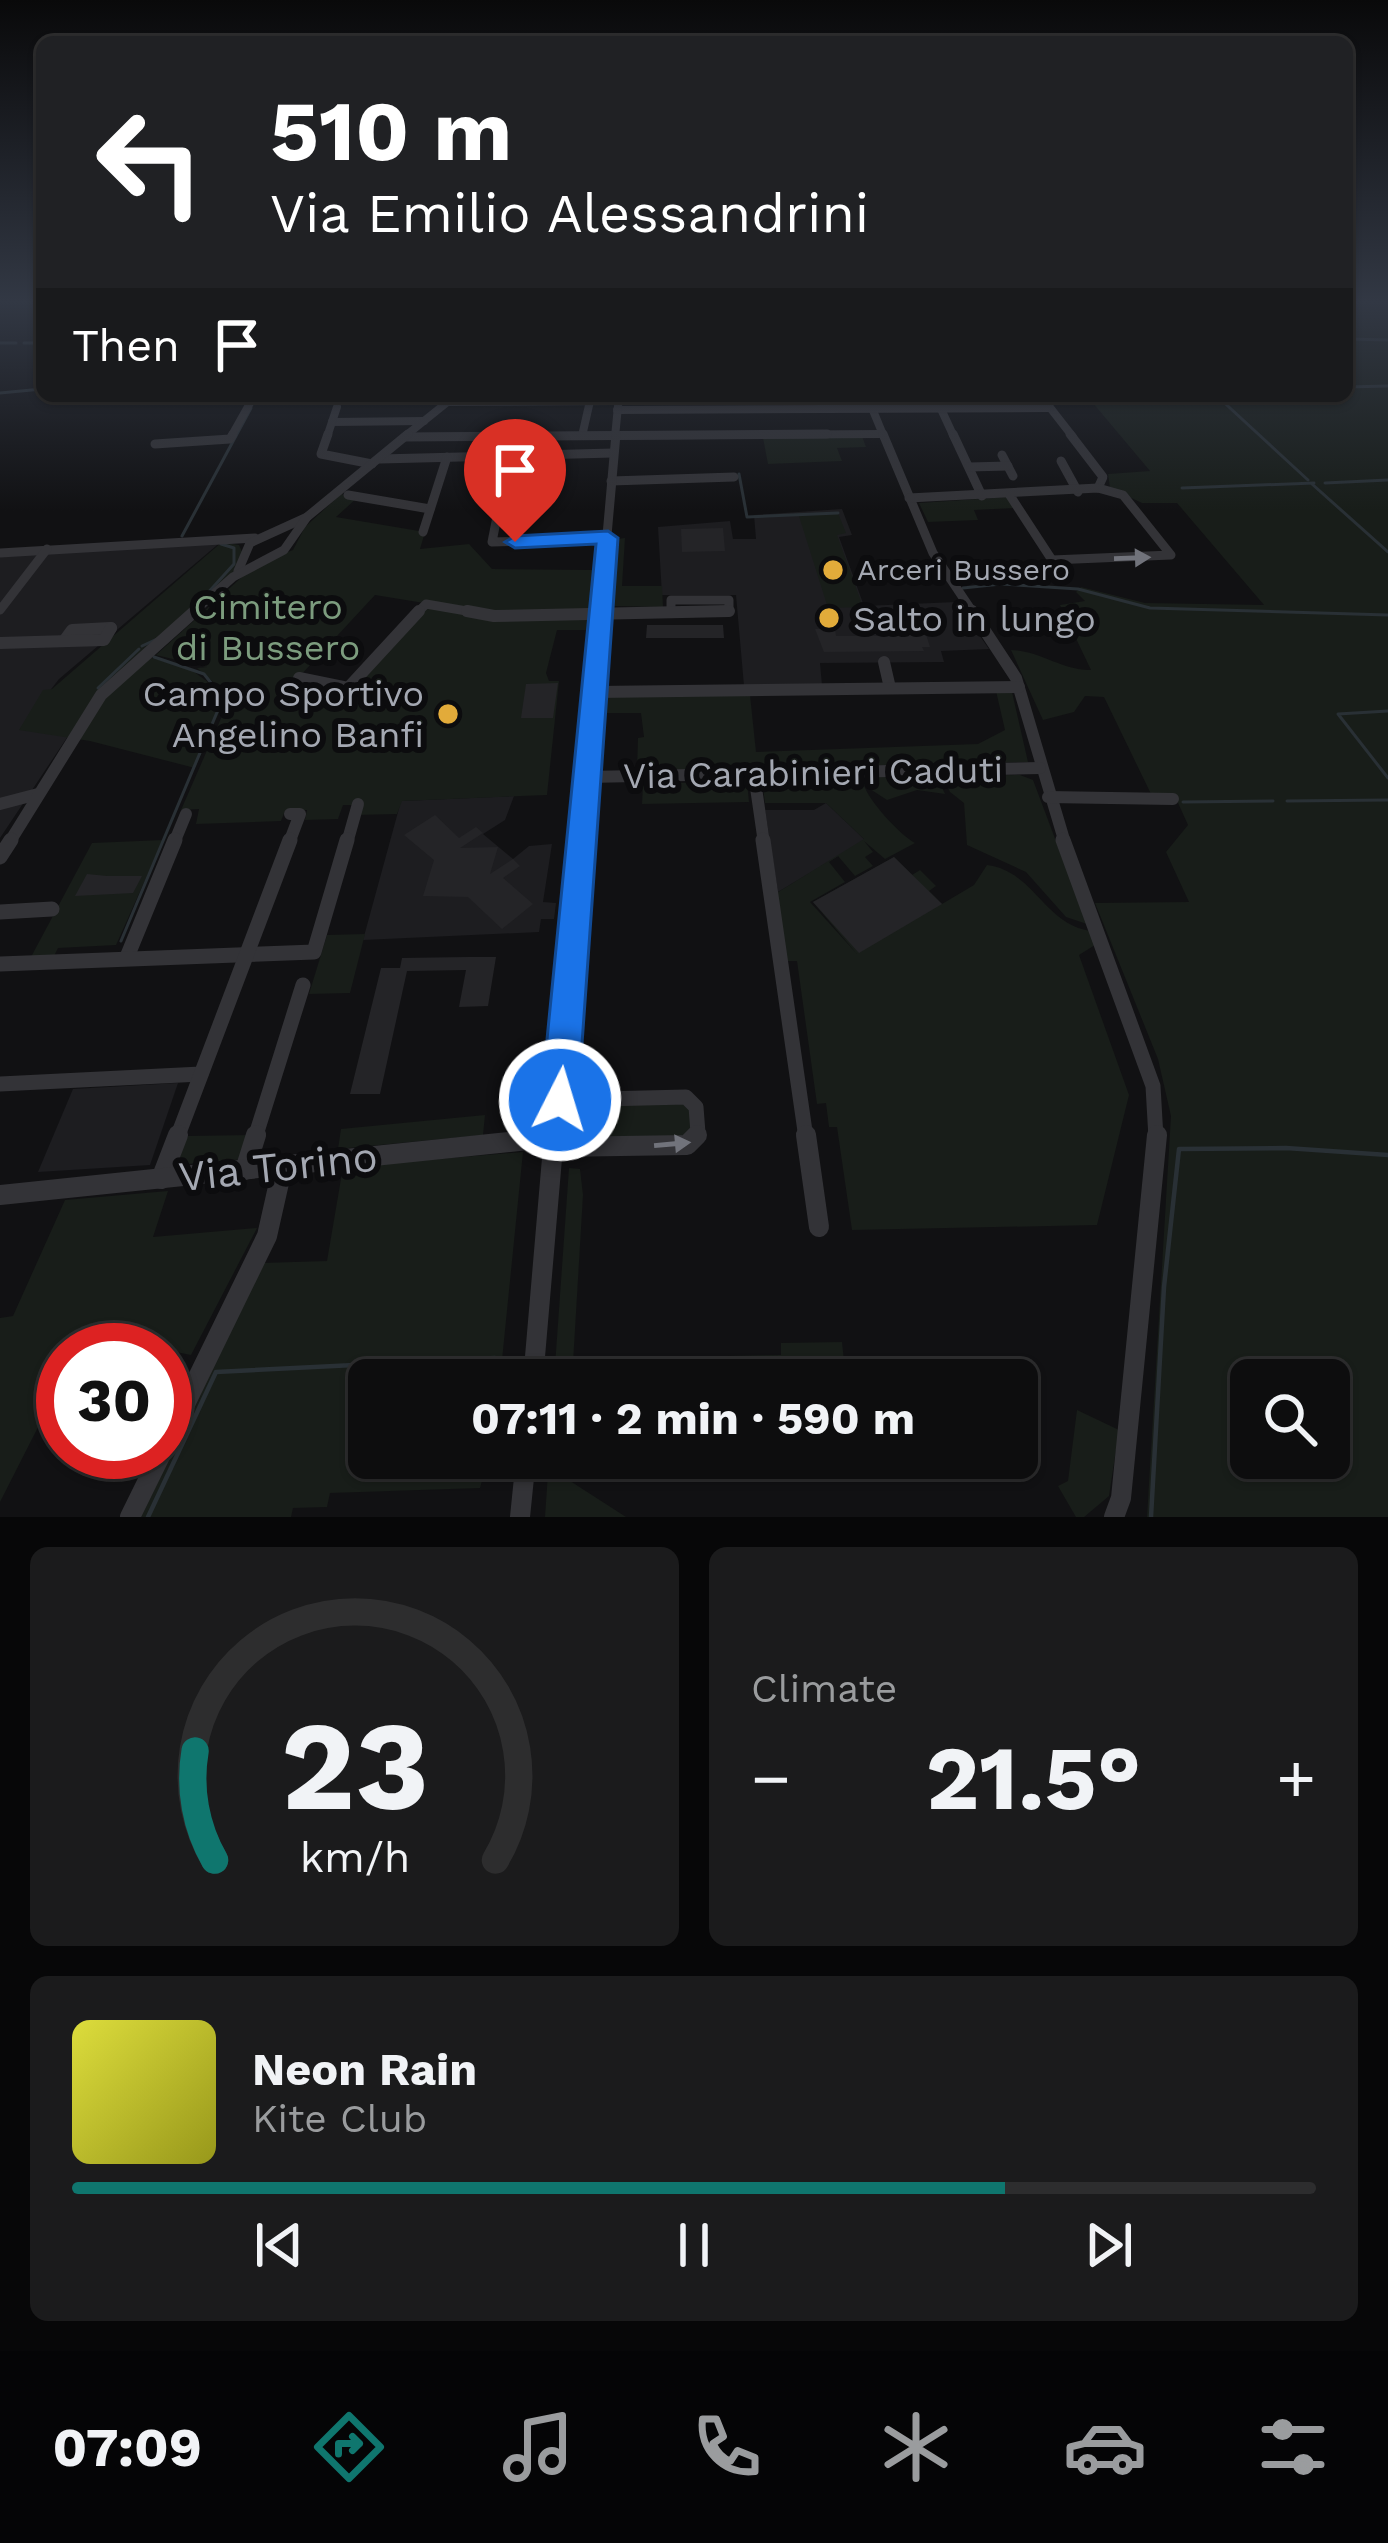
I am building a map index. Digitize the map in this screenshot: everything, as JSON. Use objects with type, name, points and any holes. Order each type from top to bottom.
[{"type":"street","points":[[154,444],[230,439],[251,402]]},
{"type":"street","points":[[1,853],[100,696],[232,578],[283,550],[307,518],[447,402]]},
{"type":"street","points":[[582,436],[588,402]]},
{"type":"street","points":[[535,1359],[618,402],[872,410],[1050,408]]},
{"type":"street","points":[[869,402],[940,566],[1019,687],[1048,797],[1148,1069],[1156,1115],[1121,1498],[1114,1517]]},
{"type":"street","points":[[938,402],[982,496]]},
{"type":"street","points":[[1046,402],[1102,476],[1098,488]]},
{"type":"street","points":[[338,407],[321,454],[376,461],[613,454]]},
{"type":"street","points":[[332,422],[424,421]]},
{"type":"street","points":[[405,437],[881,434]]},
{"type":"street","points":[[969,467],[1011,471],[1002,454]]},
{"type":"street","points":[[555,472],[557,455]]},
{"type":"street","points":[[509,456],[492,542],[608,538]]},
{"type":"street","points":[[423,532],[447,457]]},
{"type":"street","points":[[1061,461],[1078,492]]},
{"type":"street","points":[[611,481],[734,477]]},
{"type":"street","points":[[909,498],[1098,488],[1123,495],[1170,555],[1052,560],[1009,494]]},
{"type":"street","points":[[349,495],[430,509]]},
{"type":"street","points":[[232,578],[247,552],[307,518]]},
{"type":"street","points":[[0,553],[267,537],[287,542]]},
{"type":"street","points":[[214,540],[236,542],[247,552],[266,557]]},
{"type":"street","points":[[0,610],[47,548]]},
{"type":"street","points":[[299,678],[348,688],[426,604],[494,616],[730,612],[729,600],[671,600],[671,612]]},
{"type":"street","points":[[0,643],[64,641]]},
{"type":"street","points":[[884,662],[890,688]]},
{"type":"street","points":[[596,692],[1019,687]]},
{"type":"street","name":"Via Carabinieri Caduti","points":[[587,777],[1040,768]]},
{"type":"street","points":[[754,774],[819,1227]]},
{"type":"street","points":[[0,805],[39,794]]},
{"type":"street","points":[[1048,797],[1173,800]]},
{"type":"street","points":[[0,805],[29,809]]},
{"type":"street","points":[[0,964],[314,952],[358,805]]},
{"type":"street","points":[[127,957],[186,814]]},
{"type":"street","points":[[161,1179],[299,814],[290,814]]},
{"type":"street","points":[[0,912],[52,908]]},
{"type":"street","points":[[245,1170],[303,985]]},
{"type":"street","points":[[0,1084],[201,1074]]},
{"type":"street","name":"Via Torino","points":[[0,1195],[556,1142],[579,1147],[687,1145],[698,1133],[695,1105],[688,1098],[582,1100]]},
{"type":"street","points":[[560,1100],[582,1100],[579,1147]]},
{"type":"street","points":[[192,1389],[267,1236],[283,1165]]},
{"type":"street","points":[[130,1517],[148,1479]]},
{"type":"street","points":[[520,1517],[524,1479]]},
{"type":"shaded area","points":[[842,509],[852,535],[839,537],[864,606],[956,602],[989,649],[941,651],[944,662],[820,663],[822,685],[744,686],[736,595],[662,595],[658,527],[730,521],[733,539],[756,539],[754,515]]},
{"type":"shaded area","points":[[223,540],[59,679],[20,729],[68,736],[0,838],[0,553]]},
{"type":"shaded area","points":[[514,796],[505,820],[483,834],[513,859],[529,846],[552,844],[543,902],[556,903],[554,919],[541,919],[539,932],[363,940],[401,801]]},
{"type":"shaded area","points":[[826,803],[865,840],[778,892],[765,810],[814,810]]},
{"type":"shaded area","points":[[178,1083],[150,1165],[38,1172],[73,1089]]},
{"type":"green space","points":[[1353,370],[1388,370],[1388,1517],[1147,1517],[1171,1116],[1158,1059],[1095,903],[1189,902],[1166,852],[1188,825],[1174,794],[1151,794],[1104,697],[1085,696],[1074,712],[1043,720],[1011,650],[1091,670],[1060,605],[1085,601],[1076,592],[1081,587],[1145,603],[1264,605],[1177,503],[1142,503],[1110,488],[1108,474],[1150,471],[1092,402],[1353,402]]},
{"type":"green space","points":[[862,436],[866,447],[837,448],[842,461],[768,464],[763,438]]},
{"type":"green space","name":"Cimitero di Bussero","points":[[341,494],[357,498],[336,517],[425,532],[420,549],[469,544],[492,569],[593,570],[589,611],[598,614],[596,630],[557,630],[546,673],[549,681],[559,681],[547,795],[402,801],[397,814],[355,815],[358,805],[343,805],[338,819],[305,820],[307,810],[285,811],[281,821],[196,824],[199,809],[181,810],[222,716],[226,693],[197,668],[207,667],[156,655],[254,566],[293,550],[305,527]],"holes":[[[375,595],[424,603],[348,688],[299,677]]]},
{"type":"green space","points":[[1008,497],[1015,508],[974,510],[978,520],[928,522],[919,503]]},
{"type":"green space","name":"Arceri Bussero","points":[[838,513],[846,533],[837,535],[863,607],[828,608],[799,516]]},
{"type":"green space","points":[[625,538],[622,586],[662,586],[663,607],[613,606],[617,539]]},
{"type":"green space","points":[[222,542],[239,545],[244,556],[239,567],[145,656],[190,669],[219,690],[220,710],[195,768],[90,741],[19,730],[43,690],[52,689]]},
{"type":"green space","points":[[996,691],[1012,692],[1028,762],[637,770],[638,738],[644,737],[641,713],[606,713],[607,695],[750,695],[756,752],[978,744],[1005,730]]},
{"type":"green space","points":[[1020,775],[1033,780],[1088,926],[1066,917],[1026,872],[967,845],[964,803],[950,792],[942,776],[937,777],[945,794],[917,790],[887,800],[864,785],[885,817],[915,843],[885,859],[864,841],[873,852],[865,857],[873,866],[855,876],[838,856],[829,862],[845,882],[810,902],[857,954],[813,902],[894,857],[912,875],[920,870],[936,886],[929,891],[942,904],[974,885],[987,865],[1016,877],[1061,918],[1090,931],[1095,945],[1079,955],[1129,1095],[1097,1225],[852,1230],[837,1127],[829,1127],[826,1103],[817,1104],[797,961],[783,961],[775,894],[864,839],[826,803],[765,803],[762,780],[783,779],[785,785],[877,784],[876,776]]},
{"type":"green space","points":[[747,781],[749,802],[642,804],[643,784]]},
{"type":"green space","points":[[163,840],[116,945],[58,948],[54,956],[31,957],[92,843]]},
{"type":"green space","points":[[365,934],[350,993],[309,994],[327,935]]},
{"type":"green space","points":[[690,1104],[692,1136],[586,1138],[587,1108],[593,1105]]},
{"type":"green space","points":[[485,1115],[483,1135],[338,1149],[341,1129]]},
{"type":"green space","points":[[252,1135],[244,1159],[177,1165],[187,1136]]},
{"type":"green space","points":[[523,1152],[502,1359],[348,1359],[348,1479],[482,1479],[480,1488],[330,1493],[327,1507],[293,1508],[291,1517],[140,1517],[158,1479],[192,1479],[192,1409],[262,1263],[327,1261],[343,1167]]},
{"type":"green space","points":[[569,1168],[580,1169],[583,1195],[573,1359],[555,1359]]},
{"type":"green space","points":[[168,1191],[153,1237],[257,1228],[192,1353],[192,1323],[36,1323],[36,1431],[0,1502],[0,1318],[13,1316],[65,1200]]},
{"type":"green space","points":[[842,1342],[844,1359],[727,1359],[781,1355],[781,1343]]},
{"type":"green space","points":[[1077,1410],[1119,1430],[1109,1496],[1084,1517],[1076,1517],[1058,1486],[1068,1481]]},
{"type":"green space","points":[[548,1479],[567,1479],[626,1517],[545,1517]]},
{"type":"building","points":[[723,528],[725,551],[682,552],[681,529]]},
{"type":"building","points":[[921,619],[930,647],[922,647],[924,651],[824,652],[815,629],[835,629],[836,636],[884,636],[881,621]]},
{"type":"building","points":[[647,625],[723,625],[724,638],[646,638]]},
{"type":"building","points":[[558,683],[553,718],[521,718],[526,684]]},
{"type":"building","points":[[435,815],[459,838],[476,827],[483,833],[460,848],[498,847],[490,874],[513,859],[520,866],[503,878],[533,904],[502,929],[468,897],[423,896],[434,860],[404,835]]},
{"type":"building","points":[[894,857],[942,904],[859,953],[813,902]]},
{"type":"building","points":[[87,874],[142,876],[133,893],[75,896]]},
{"type":"building","points":[[496,957],[488,1006],[459,1007],[466,970],[407,971],[380,1094],[350,1094],[381,968],[400,968],[402,958]]},
{"type":"waterway","points":[[1353,387],[1388,386]]},
{"type":"waterway","points":[[0,393],[36,390]]},
{"type":"waterway","points":[[1224,402],[1308,480]]},
{"type":"waterway","points":[[182,536],[251,408]]},
{"type":"waterway","points":[[739,474],[747,517],[838,513]]},
{"type":"waterway","points":[[1325,483],[1388,480]]},
{"type":"waterway","points":[[1182,488],[1314,483]]},
{"type":"waterway","points":[[1312,484],[1388,552]]},
{"type":"waterway","points":[[205,596],[234,564],[234,548],[221,544]]},
{"type":"waterway","points":[[963,588],[1001,584],[1078,589],[1150,608],[1388,615]]},
{"type":"waterway","points":[[142,646],[157,639]]},
{"type":"waterway","points":[[98,688],[139,649]]},
{"type":"waterway","points":[[121,941],[223,698],[204,674],[154,657]]},
{"type":"waterway","points":[[1388,711],[1338,714],[1388,778]]},
{"type":"waterway","points":[[1287,801],[1388,800]]},
{"type":"waterway","points":[[1183,802],[1273,801]]},
{"type":"waterway","points":[[1151,1517],[1164,1287],[1179,1149],[1286,1148],[1388,1155]]},
{"type":"waterway","points":[[148,1517],[216,1372],[495,1358]]},
{"type":"place","name":"Arceri Bussero","points":[[833,570]]},
{"type":"place","name":"Salto in lungo","points":[[829,618]]},
{"type":"place","name":"Campo Sportivo Angelino Banfi","points":[[448,714]]},
{"type":"route","points":[[515,542],[608,538],[560,1100]]}]
